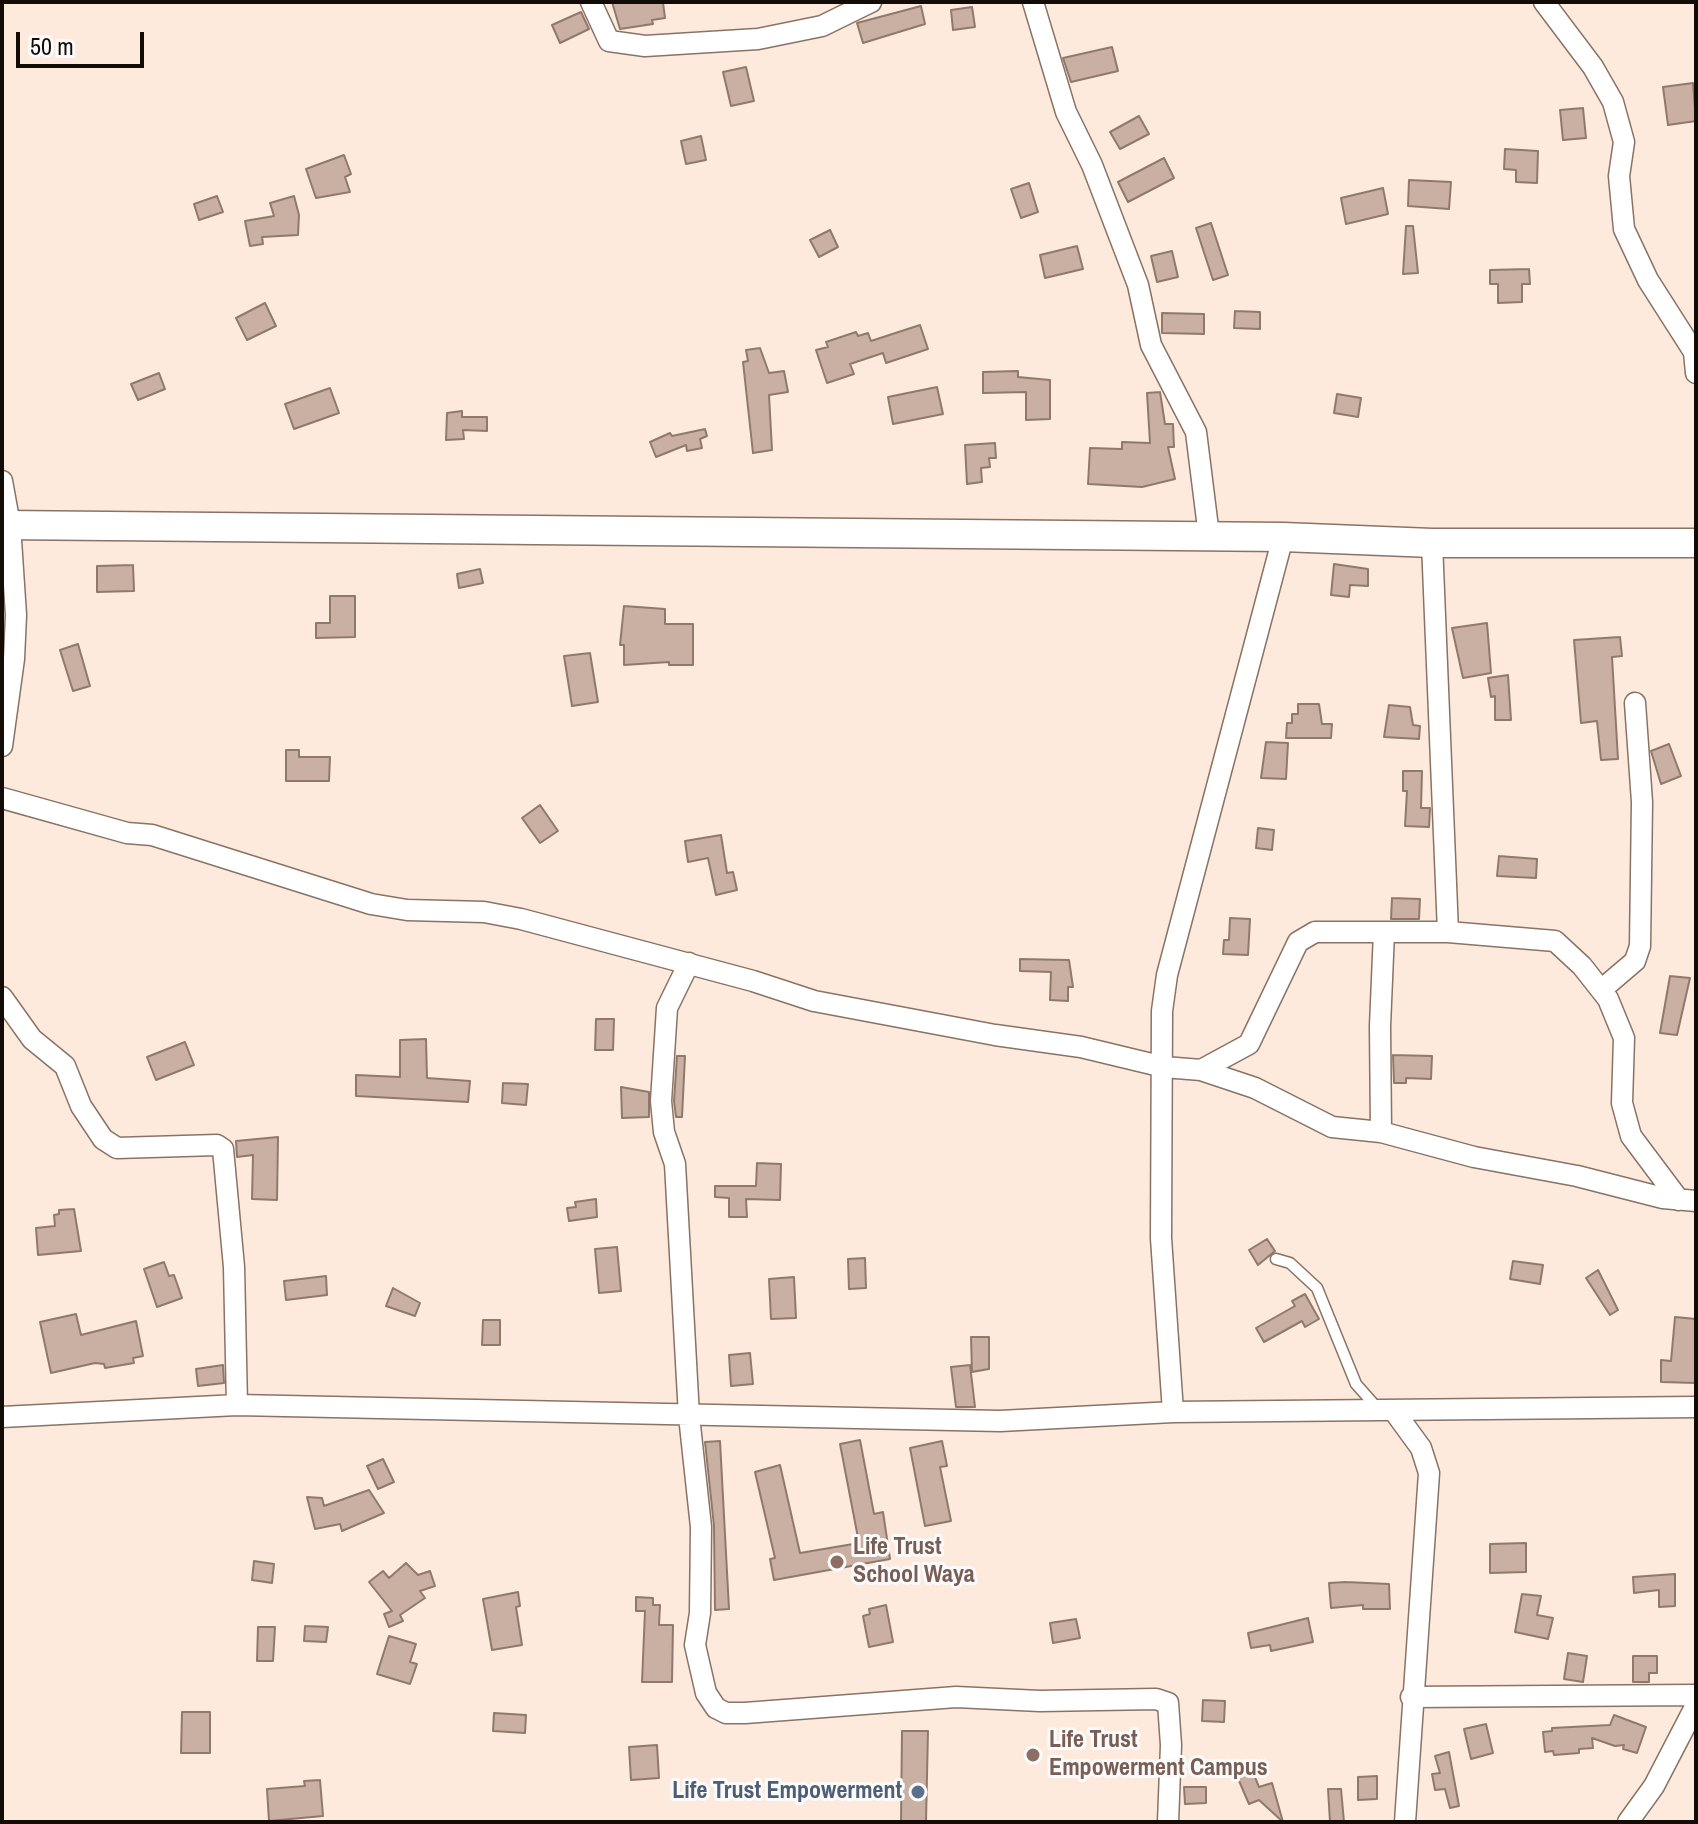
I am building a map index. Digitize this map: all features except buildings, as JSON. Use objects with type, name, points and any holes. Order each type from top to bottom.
[{"type":"street","points":[[591,2],[609,41],[645,46],[758,39],[822,26],[871,2]]},
{"type":"street","points":[[1033,2],[1066,112],[1092,165],[1138,285],[1151,345],[1196,432],[1209,536]]},
{"type":"street","points":[[1544,2],[1593,67],[1613,102],[1624,142],[1619,176],[1624,229],[1648,280],[1694,352],[1696,373]]},
{"type":"street","points":[[2,481],[15,644],[2,746]]},
{"type":"street","points":[[6,525],[1209,536],[1432,543],[1696,543]]},
{"type":"street","points":[[1173,1412],[1161,1238],[1162,1011],[1167,975],[1283,537]]},
{"type":"street","points":[[1432,543],[1448,932]]},
{"type":"street","points":[[1601,990],[1635,961],[1640,946],[1642,802],[1635,703]]},
{"type":"street","points":[[2,798],[127,833],[152,835],[371,904],[392,909],[484,912],[689,963],[814,1001],[995,1035],[1081,1047],[1164,1067],[1201,1070],[1255,1088],[1332,1127],[1381,1132],[1474,1157],[1688,1200]]},
{"type":"street","points":[[1381,1132],[1384,932]]},
{"type":"street","points":[[1201,1070],[1249,1044],[1298,942],[1307,935],[1448,932],[1555,941],[1601,990],[1624,1038],[1622,1103],[1631,1136],[1688,1200]]},
{"type":"street","points":[[689,963],[667,1008],[661,1101],[664,1132],[675,1164],[689,1416],[701,1527],[700,1613],[695,1645],[706,1693],[716,1708],[726,1713],[956,1697],[1040,1701],[1156,1699],[1168,1703],[1171,1745],[1168,1822]]},
{"type":"street","points":[[2,997],[32,1039],[65,1066],[81,1106],[103,1139],[117,1148],[217,1145],[223,1149],[234,1267],[237,1405]]},
{"type":"street","points":[[2,1417],[237,1405],[1000,1421],[1173,1412],[1696,1407]]},
{"type":"street","points":[[1387,1411],[1421,1448],[1429,1473],[1411,1697],[1405,1822]]},
{"type":"street","points":[[1411,1697],[1696,1695]]},
{"type":"street","points":[[1628,1822],[1654,1786],[1696,1705]]},
{"type":"lane","points":[[1276,1259],[1290,1263],[1317,1288],[1356,1384],[1387,1411]]},
{"type":"place","name":"Life Trust School Waya","points":[[837,1562]]},
{"type":"place","name":"Life Trust Empowerment Campus","points":[[1033,1755]]},
{"type":"place","name":"Life Trust Empowerment","points":[[918,1792]]}]
